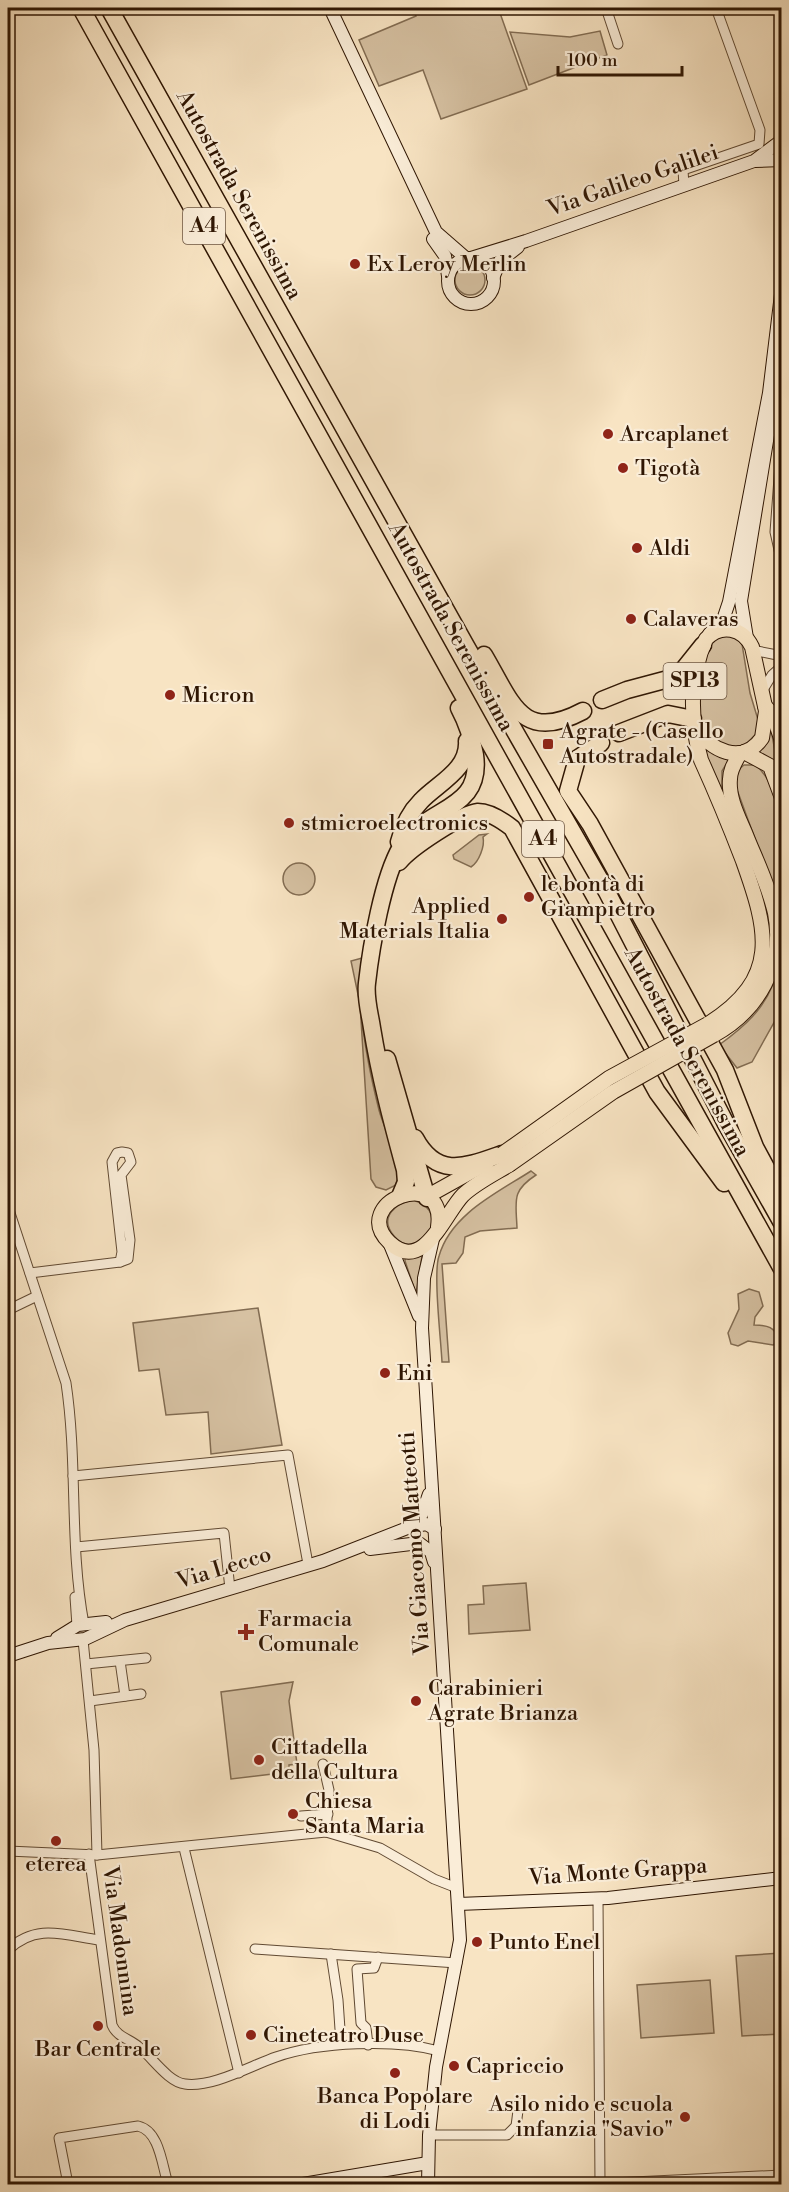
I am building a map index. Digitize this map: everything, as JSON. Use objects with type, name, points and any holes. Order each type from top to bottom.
[{"type":"highway","name":"Autostrada Serenissima","points":[[81,8],[782,1269]]},
{"type":"highway","name":"Autostrada Serenissima","points":[[109,8],[466,646],[607,892],[725,1122],[782,1223]]},
{"type":"highway","points":[[325,446],[465,719],[476,766],[471,789],[459,801],[417,826],[396,856]]},
{"type":"highway","points":[[602,700],[627,690],[672,678],[683,670],[705,641]]},
{"type":"highway","points":[[466,646],[480,650],[511,700],[527,719],[542,724],[556,723],[583,711]]},
{"type":"highway","points":[[619,733],[668,714],[694,723]]},
{"type":"highway","points":[[401,1194],[406,1182],[405,1170],[385,1099],[367,995],[372,953],[389,874],[407,818],[422,800],[464,761],[468,745],[465,719]]},
{"type":"highway","points":[[601,743],[578,759],[568,791],[590,824],[725,1070],[755,1147],[782,1197]]},
{"type":"highway","points":[[389,874],[410,850],[469,815],[486,813],[507,824],[516,834],[629,1046],[657,1092],[762,1233]]},
{"type":"highway","points":[[367,995],[426,1197]]},
{"type":"highway","points":[[403,1113],[420,1146],[437,1164],[456,1166],[506,1159]]},
{"type":"main road","name":"SP13","points":[[730,629],[749,644],[763,699],[766,722],[762,738],[754,747],[742,753],[726,753],[716,749],[694,723],[694,690],[705,641],[719,631],[730,629]]},
{"type":"main road","points":[[763,699],[773,715],[782,741]]},
{"type":"main road","points":[[694,723],[702,760],[759,904],[764,938],[757,969],[744,994],[711,1030]]},
{"type":"main road","points":[[436,1233],[438,1214],[426,1197],[414,1193],[401,1194],[388,1202],[381,1217],[382,1230],[389,1242],[400,1249],[412,1251],[424,1247],[436,1233],[465,1194],[609,1078],[738,1019],[760,994],[770,974],[777,940],[775,914],[768,889],[731,792],[730,773],[742,753],[770,766],[782,798]]},
{"type":"main road","points":[[426,1197],[506,1159]]},
{"type":"street","points":[[330,8],[361,75],[370,88],[436,232],[469,258],[488,266],[493,278],[492,289],[480,302],[466,304],[451,293],[446,256],[422,217],[364,91],[361,75]]},
{"type":"street","points":[[606,8],[618,44]]},
{"type":"street","points":[[684,186],[683,170],[759,144],[760,130],[716,8]]},
{"type":"street","name":"Via Galileo Galilei","points":[[469,258],[526,241],[754,161],[782,140]]},
{"type":"street","name":"Via Galileo Galilei","points":[[754,161],[782,160]]},
{"type":"street","name":"Via Galileo Galilei","points":[[493,278],[500,261],[526,241]]},
{"type":"street","points":[[448,276],[456,263],[469,258]]},
{"type":"street","name":"SP13","points":[[705,641],[723,620],[729,602],[769,393],[782,286]]},
{"type":"street","name":"SP13","points":[[749,644],[741,601],[764,471],[782,335]]},
{"type":"street","points":[[782,438],[776,532],[782,563]]},
{"type":"street","points":[[749,644],[782,656]]},
{"type":"street","points":[[763,699],[772,675],[782,666]]},
{"type":"street","points":[[30,1273],[120,1262],[129,1259],[130,1240],[121,1175],[130,1162],[128,1154],[122,1152],[117,1153],[112,1162],[122,1252],[120,1262]]},
{"type":"street","name":"Via Madonnina","points":[[8,1207],[66,1383],[74,1476],[77,1573],[90,1701],[93,1855],[99,1940],[115,2032],[138,2046],[176,2081],[184,2084],[239,2073]]},
{"type":"street","name":"Via Giacomo Matteotti","points":[[428,2184],[429,2135],[439,2051],[460,1940],[422,1328],[424,1278],[436,1233]]},
{"type":"street","name":"Via Giacomo Matteotti","points":[[389,1242],[400,1263],[422,1328]]},
{"type":"street","points":[[8,1310],[37,1296]]},
{"type":"street","points":[[74,1476],[288,1455],[308,1564]]},
{"type":"street","points":[[410,1527],[425,1509],[431,1475]]},
{"type":"street","name":"Via Lecco","points":[[334,1557],[410,1527],[426,1524],[435,1529]]},
{"type":"street","name":"Via Lecco","points":[[8,1656],[82,1631],[435,1529]]},
{"type":"street","points":[[76,1547],[224,1533],[230,1588]]},
{"type":"street","name":"Via Lecco","points":[[385,1545],[414,1542],[423,1545],[431,1552],[438,1575]]},
{"type":"street","points":[[86,1664],[146,1658]]},
{"type":"street","points":[[120,1661],[125,1696]]},
{"type":"street","points":[[90,1701],[141,1694]]},
{"type":"street","points":[[323,1764],[329,1790],[326,1832]]},
{"type":"street","points":[[301,1816],[328,1814]]},
{"type":"street","points":[[8,1851],[93,1855],[184,1848],[326,1832],[380,1848],[434,1879],[457,1888]]},
{"type":"street","points":[[184,1848],[239,2073],[300,2050],[341,2044],[439,2051]]},
{"type":"street","name":"Via Monte Grappa","points":[[458,1904],[598,1898],[782,1878]]},
{"type":"street","points":[[598,1898],[600,2184]]},
{"type":"street","points":[[8,1950],[26,1936],[40,1932],[99,1940]]},
{"type":"street","points":[[255,1948],[457,1963]]},
{"type":"street","points":[[331,1954],[338,2000],[341,2044]]},
{"type":"street","points":[[368,2045],[366,2028],[361,2023],[357,1969],[374,1968],[378,1957]]},
{"type":"street","points":[[429,2135],[507,2135],[516,2126],[519,2103]]},
{"type":"street","points":[[68,2184],[58,2138],[138,2126],[146,2128],[153,2136],[168,2184]]},
{"type":"street","points":[[303,2184],[428,2163]]},
{"type":"street","points":[[591,2184],[782,2175]]},
{"type":"shaded area","points":[[413,8],[487,8],[500,13],[527,89],[441,119],[423,70],[379,86],[359,40],[416,16]]},
{"type":"shaded area","points":[[600,31],[607,55],[529,85],[510,32],[570,37]]},
{"type":"shaded area","points":[[470,265],[481,269],[485,280],[481,291],[470,295],[459,291],[455,280],[459,269]]},
{"type":"shaded area","points":[[727,635],[735,637],[742,644],[750,693],[759,723],[757,733],[743,747],[721,745],[708,735],[701,724],[698,710],[703,666],[712,640]]},
{"type":"shaded area","points":[[770,724],[779,773],[769,758],[756,752]]},
{"type":"shaded area","points":[[703,749],[730,758],[722,771],[722,786],[718,788]]},
{"type":"shaded area","points":[[744,765],[755,765],[766,777],[778,811],[782,853],[781,910],[736,787],[737,774]]},
{"type":"shaded area","points":[[487,834],[483,837],[482,849],[474,865],[471,867],[454,859],[453,855],[479,835]]},
{"type":"shaded area","points":[[299,863],[310,868],[315,879],[310,890],[299,895],[288,890],[283,879],[288,868]]},
{"type":"shaded area","points":[[362,958],[361,1014],[367,1054],[379,1110],[398,1167],[396,1185],[386,1190],[376,1187],[371,1179],[360,1004],[351,961]]},
{"type":"shaded area","points":[[781,958],[781,1010],[752,1062],[737,1068],[719,1045],[752,1018],[760,1008],[772,986]]},
{"type":"shaded area","points":[[531,1171],[536,1175],[522,1186],[517,1197],[517,1228],[480,1231],[465,1237],[463,1253],[456,1263],[442,1264],[449,1362],[442,1362],[437,1265],[445,1241],[464,1216],[490,1196]]},
{"type":"shaded area","points":[[413,1200],[425,1206],[431,1215],[432,1224],[428,1233],[421,1240],[413,1244],[403,1243],[394,1236],[388,1223],[388,1217],[395,1208]]},
{"type":"shaded area","points":[[405,1256],[422,1256],[416,1294],[405,1261]]},
{"type":"shaded area","points":[[749,1289],[759,1292],[763,1306],[755,1317],[754,1325],[767,1326],[776,1332],[781,1340],[773,1345],[748,1341],[738,1346],[731,1344],[728,1333],[739,1309],[738,1294]]},
{"type":"shaded area","points":[[258,1308],[282,1445],[211,1454],[208,1412],[166,1415],[159,1369],[139,1371],[133,1323]]},
{"type":"shaded area","points":[[526,1583],[530,1630],[469,1634],[468,1605],[484,1604],[483,1586]]},
{"type":"shaded area","points":[[293,1682],[289,1701],[297,1764],[289,1765],[289,1772],[231,1779],[221,1692]]},
{"type":"shaded area","points":[[781,1953],[781,2034],[742,2036],[736,1956]]},
{"type":"shaded area","points":[[710,1980],[714,2033],[641,2038],[637,1985]]},
{"type":"place","name":"Ex Leroy Merlin","points":[[355,264]]},
{"type":"place","name":"Arcaplanet","points":[[608,434]]},
{"type":"place","name":"Tigotà","points":[[623,468]]},
{"type":"place","name":"Aldi","points":[[637,548]]},
{"type":"place","name":"Calaveras","points":[[631,619]]},
{"type":"place","name":"Micron","points":[[170,695]]},
{"type":"place","name":"Agrate - (Casello Autostradale)","points":[[548,744]]},
{"type":"place","name":"stmicroelectronics","points":[[289,823]]},
{"type":"place","name":"le bontà di Giampietro","points":[[529,897]]},
{"type":"place","name":"Applied Materials Italia","points":[[502,919]]},
{"type":"place","name":"Eni","points":[[385,1373]]},
{"type":"place","name":"Farmacia Comunale","points":[[246,1632]]},
{"type":"place","name":"Carabinieri Agrate Brianza","points":[[416,1701]]},
{"type":"place","name":"Cittadella della Cultura","points":[[259,1760]]},
{"type":"place","name":"Chiesa Santa Maria","points":[[293,1814]]},
{"type":"place","name":"eterea","points":[[56,1841]]},
{"type":"place","name":"Punto Enel","points":[[477,1942]]},
{"type":"place","name":"Bar Centrale","points":[[98,2026]]},
{"type":"place","name":"Cineteatro Duse","points":[[251,2035]]},
{"type":"place","name":"Capriccio","points":[[454,2066]]},
{"type":"place","name":"Banca Popolare di Lodi","points":[[395,2073]]},
{"type":"place","name":"Asilo nido e scuola infanzia \"Savio\"","points":[[685,2117]]}]
